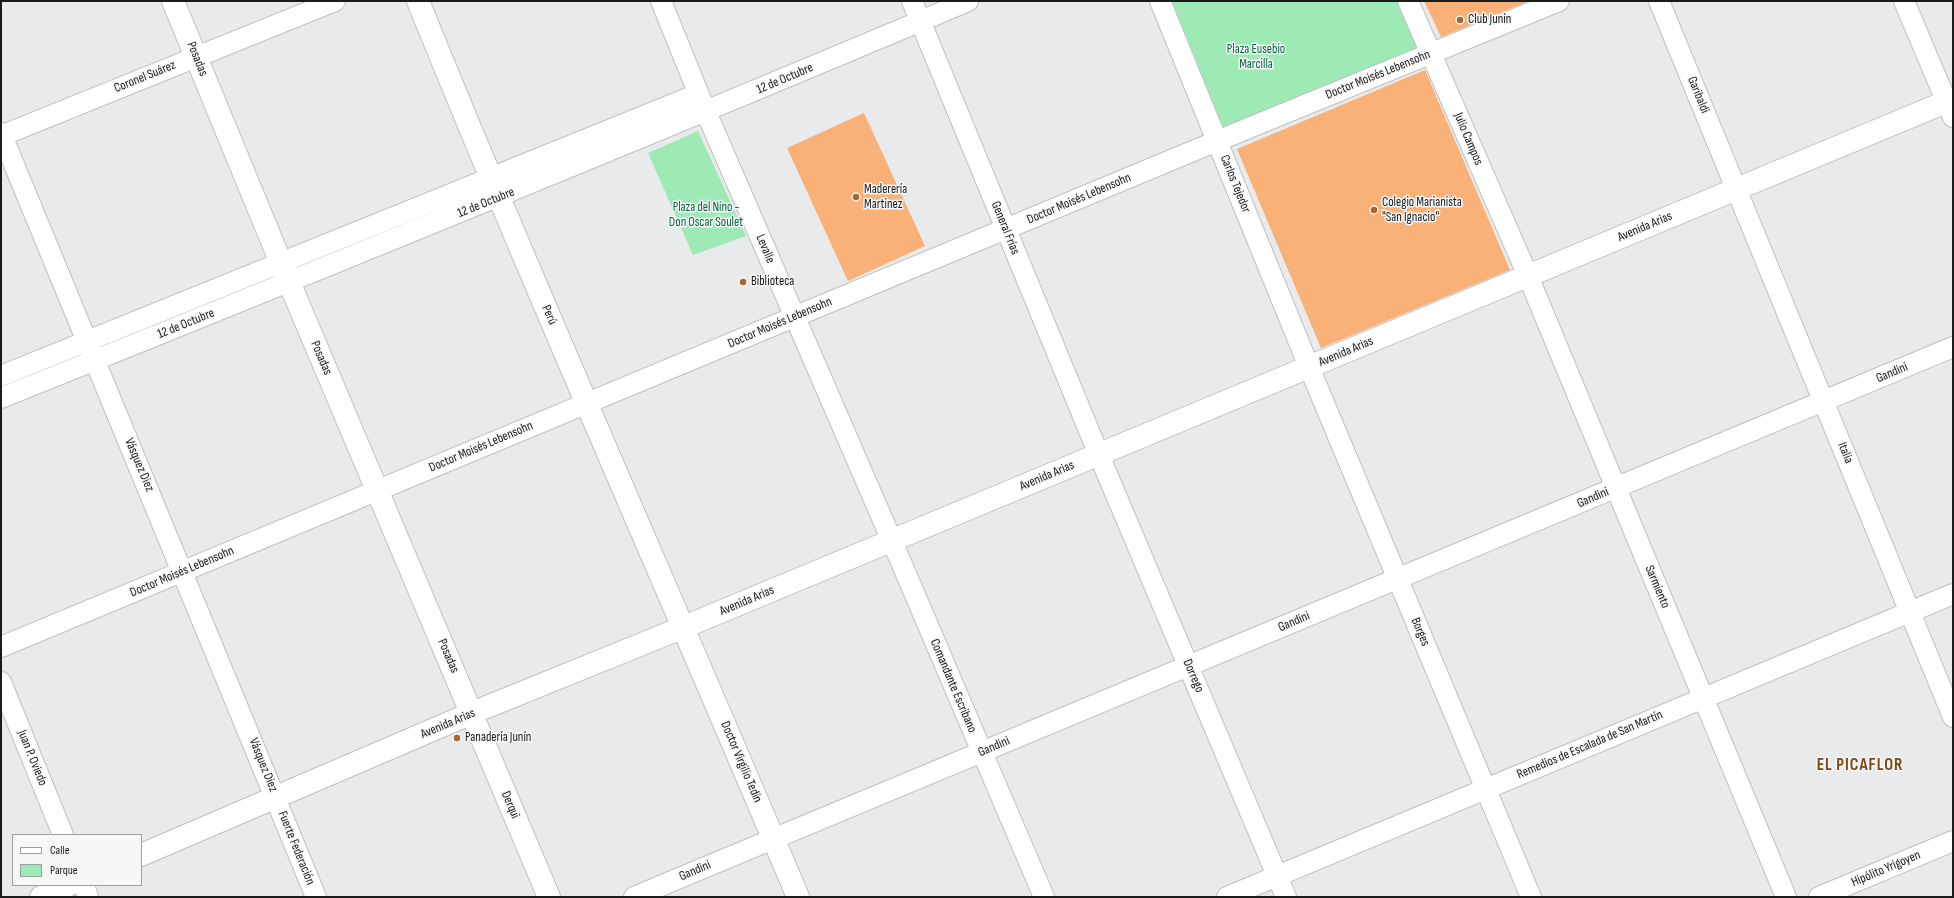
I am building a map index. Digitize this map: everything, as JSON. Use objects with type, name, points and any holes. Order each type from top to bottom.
[{"type":"main road","name":"Posadas","points":[[173,1],[289,283],[472,713]]},
{"type":"main road","name":"Perú","points":[[418,1],[494,188],[684,627]]},
{"type":"main road","name":"Avenida Arias","points":[[142,855],[277,798],[472,713],[892,541],[1528,276],[1736,190],[1951,106]]},
{"type":"main road","name":"Doctor Virgilio Tedín","points":[[684,627],[798,897]]},
{"type":"main road","name":"Derqui","points":[[472,713],[549,897]]},
{"type":"main road","points":[[41,897],[67,886]]},
{"type":"street","name":"Coronel Suárez","points":[[1,134],[335,1]]},
{"type":"street","name":"Levalle","points":[[660,1],[698,94],[892,541]]},
{"type":"street","name":"General Frías","points":[[912,1],[1099,455]]},
{"type":"street","name":"12 de Octubre","points":[[1,376],[281,263],[706,112],[968,1]]},
{"type":"street","name":"Carlos Tejedor","points":[[1160,1],[1309,367]]},
{"type":"street","name":"Julio Campos","points":[[1408,1],[1528,276]]},
{"type":"street","name":"Doctor Moisés Lebensohn","points":[[1,647],[1217,141],[1559,1]]},
{"type":"street","name":"Garibaldi","points":[[1659,1],[1736,190]]},
{"type":"street","points":[[1904,1],[1951,106]]},
{"type":"street","name":"12 de Octubre","points":[[1,398],[289,283],[698,94]]},
{"type":"street","name":"Vásquez Diez","points":[[1,134],[277,798]]},
{"type":"street","name":"Italia","points":[[1736,190],[1953,717]]},
{"type":"street","name":"Sarmiento","points":[[1528,276],[1786,897]]},
{"type":"street","name":"Gandini","points":[[634,897],[1953,347]]},
{"type":"street","name":"Borges","points":[[1309,367],[1531,897]]},
{"type":"street","name":"Dorrego","points":[[1099,455],[1286,897]]},
{"type":"street","name":"Comandante Escribano","points":[[892,541],[1044,897]]},
{"type":"street","name":"Remedios de Escalada de San Martín","points":[[1227,897],[1953,594]]},
{"type":"street","name":"Juan P. Oviedo","points":[[1,682],[63,834]]},
{"type":"street","name":"Fuerte Federación","points":[[277,798],[316,897]]},
{"type":"street","name":"Hipólito Yrigoyen","points":[[1819,897],[1953,841]]},
{"type":"street","points":[[84,886],[88,897]]},
{"type":"green space","name":"Plaza Eusebio Marcilla","points":[[1172,1],[1398,1],[1418,51],[1225,132]]},
{"type":"green space","name":"Plaza del Nino - Don Oscar Soulet","points":[[698,131],[746,236],[693,255],[648,153]]},
{"type":"building","name":"Club Junín","points":[[1424,1],[1529,1],[1441,37]]},
{"type":"building","name":"Colegio Marianista \"San Ignacio\"","points":[[1425,70],[1510,270],[1321,348],[1237,149]]},
{"type":"building","name":"Maderería Martinez","points":[[864,113],[925,246],[848,281],[787,148]]},
{"type":"place","name":"Club Junín","points":[[1460,20]]},
{"type":"place","name":"Maderería Martinez","points":[[856,197]]},
{"type":"place","name":"Colegio Marianista \"San Ignacio\"","points":[[1374,210]]},
{"type":"place","name":"Biblioteca","points":[[743,282]]},
{"type":"place","name":"Panadería Junín","points":[[457,738]]},
{"type":"district","name":"EL PICAFLOR","points":[[1860,766]]}]
